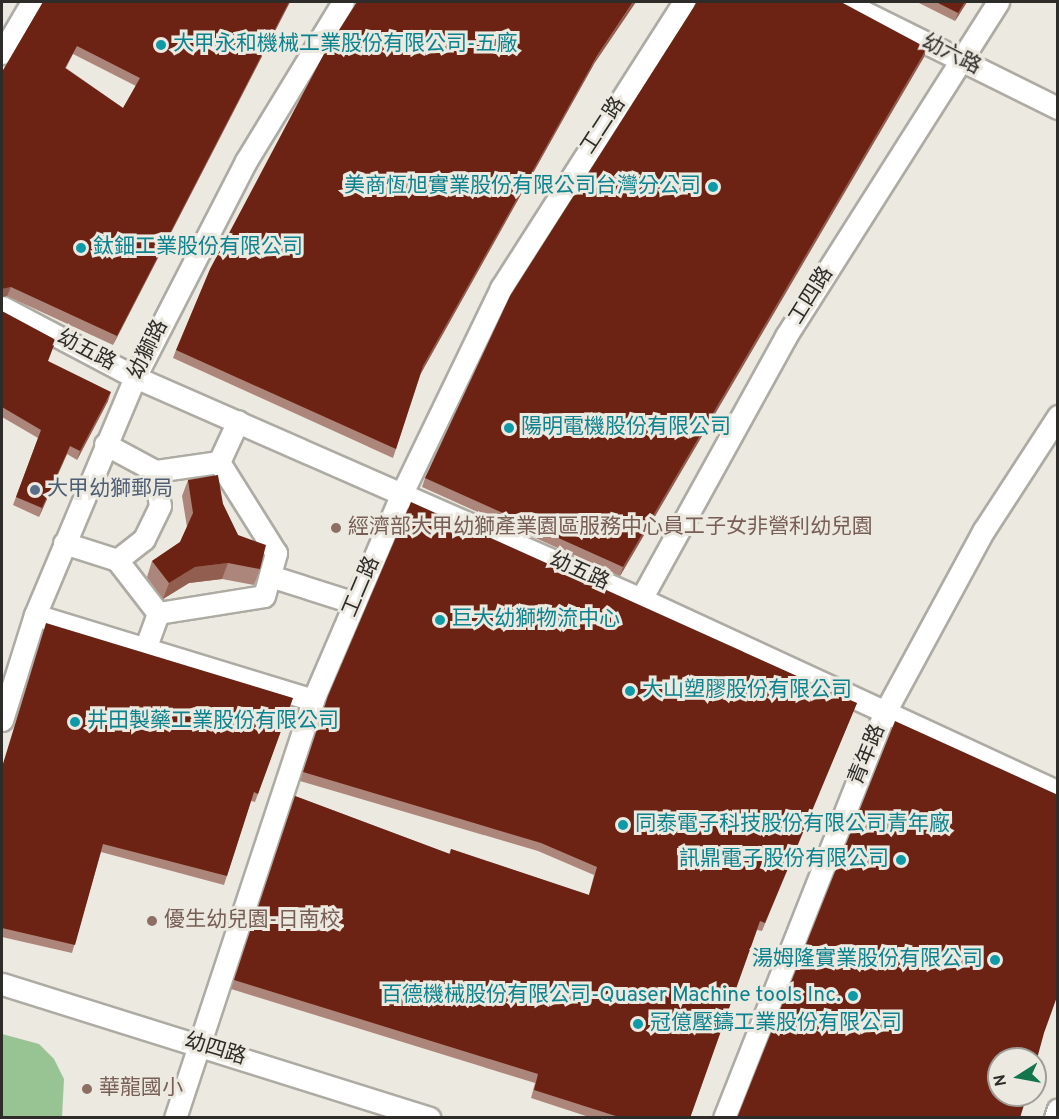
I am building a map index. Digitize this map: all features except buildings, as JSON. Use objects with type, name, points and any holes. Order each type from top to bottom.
[{"type":"street","points":[[2,53],[32,2]]},
{"type":"street","name":"幼獅路","points":[[2,720],[35,615],[135,376],[223,202],[343,2]]},
{"type":"street","name":"工二路","points":[[175,1118],[197,1045],[313,700],[402,493],[501,288],[684,2]]},
{"type":"street","name":"幼六路","points":[[844,2],[1058,108]]},
{"type":"street","name":"工四路","points":[[641,599],[786,336],[998,2]]},
{"type":"street","name":"幼五路","points":[[2,307],[135,376],[641,599],[1058,792]]},
{"type":"street","name":"青年路","points":[[724,1118],[885,712],[984,530],[1058,416]]},
{"type":"street","points":[[219,462],[238,421]]},
{"type":"street","points":[[105,444],[155,471],[219,462]]},
{"type":"street","points":[[158,613],[264,596],[276,553],[219,462]]},
{"type":"street","points":[[117,560],[144,539],[160,506],[155,471]]},
{"type":"street","points":[[64,543],[117,560],[158,613]]},
{"type":"street","points":[[270,576],[355,603]]},
{"type":"street","points":[[145,649],[158,613]]},
{"type":"street","points":[[35,615],[313,700]]},
{"type":"street","name":"幼四路","points":[[2,984],[429,1118]]},
{"type":"street","points":[[1055,1118],[1058,1109]]},
{"type":"green space","points":[[2,1034],[39,1044],[54,1059],[64,1079],[62,1117],[2,1117]]},
{"type":"place","name":"大甲永和機械工業股份有限公司-五廠","points":[[161,45]]},
{"type":"place","name":"美商恆旭實業股份有限公司台灣分公司","points":[[713,187]]},
{"type":"place","name":"鈦鈿工業股份有限公司","points":[[81,248]]},
{"type":"place","name":"陽明電機股份有限公司","points":[[509,428]]},
{"type":"place","name":"大甲幼獅郵局","points":[[35,490]]},
{"type":"place","name":"經濟部大甲幼獅產業園區服務中心員工子女非營利幼兒園","points":[[336,528]]},
{"type":"place","name":"巨大幼獅物流中心","points":[[440,620]]},
{"type":"place","name":"大山塑膠股份有限公司","points":[[630,691]]},
{"type":"place","name":"井田製藥工業股份有限公司","points":[[75,722]]},
{"type":"place","name":"同泰電子科技股份有限公司青年廠","points":[[623,825]]},
{"type":"place","name":"訊鼎電子股份有限公司","points":[[901,860]]},
{"type":"place","name":"優生幼兒園-日南校","points":[[152,921]]},
{"type":"place","name":"湯姆隆實業股份有限公司","points":[[995,960]]},
{"type":"place","name":"百德機械股份有限公司-Quaser Machine tools Inc.","points":[[853,996]]},
{"type":"place","name":"冠億壓鑄工業股份有限公司","points":[[638,1024]]},
{"type":"place","name":"華龍國小","points":[[87,1089]]}]
